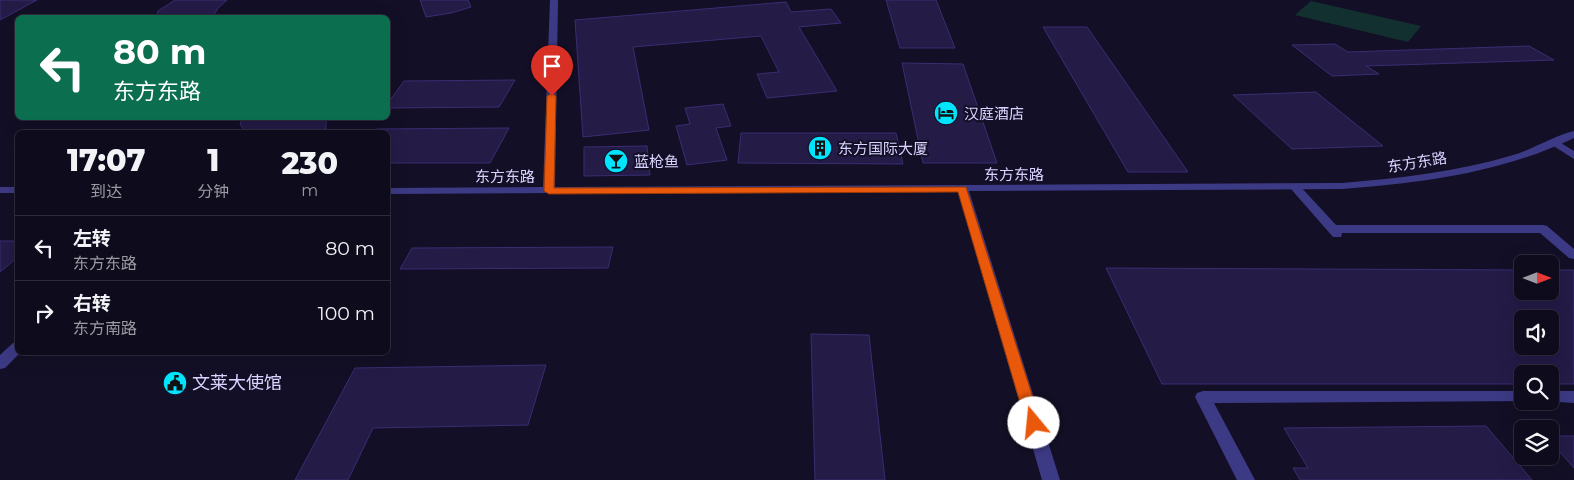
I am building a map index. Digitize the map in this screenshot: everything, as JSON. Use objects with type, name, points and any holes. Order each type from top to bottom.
[{"type":"street","points":[[549,191],[554,0]]},
{"type":"street","name":"东方东路","points":[[390,191],[1295,187],[1360,184],[1429,177],[1527,154],[1574,134]]},
{"type":"street","points":[[1556,143],[1574,156]]},
{"type":"street","points":[[1295,187],[1335,232],[1543,230],[1574,255]]},
{"type":"street","points":[[963,189],[1051,480]]},
{"type":"street","points":[[0,190],[15,190]]},
{"type":"street","points":[[0,364],[15,350]]},
{"type":"street","points":[[1246,480],[1202,397],[1514,397]]},
{"type":"street","points":[[1559,397],[1574,397]]},
{"type":"green space","points":[[1311,1],[1421,26],[1408,42],[1295,15]]},
{"type":"building","points":[[0,0],[37,0],[0,20]]},
{"type":"building","points":[[175,0],[227,0],[214,15],[157,15],[158,11]]},
{"type":"building","points":[[420,0],[468,0],[471,7],[451,13],[426,17]]},
{"type":"building","points":[[886,0],[936,0],[955,48],[900,48]]},
{"type":"building","points":[[786,2],[791,12],[831,9],[841,23],[799,27],[837,91],[767,98],[757,74],[779,72],[761,36],[633,47],[649,130],[583,137],[575,20]]},
{"type":"building","points":[[1043,27],[1087,27],[1188,172],[1128,172]]},
{"type":"building","points":[[1335,44],[1348,52],[1529,46],[1554,60],[1366,66],[1379,74],[1332,76],[1292,45]]},
{"type":"building","name":"汉庭酒店","points":[[902,63],[963,64],[997,163],[923,163]]},
{"type":"building","points":[[515,80],[499,107],[390,108],[390,100],[404,81]]},
{"type":"building","points":[[1316,92],[1383,146],[1292,149],[1233,95]]},
{"type":"building","points":[[723,104],[731,126],[716,128],[727,160],[687,165],[676,126],[690,124],[685,108]]},
{"type":"building","points":[[242,120],[326,120],[326,129],[244,130],[240,124]]},
{"type":"building","points":[[509,128],[490,163],[390,163],[390,130],[377,129]]},
{"type":"building","name":"东方国际大厦","points":[[741,133],[896,133],[903,164],[738,163]]},
{"type":"building","name":"蓝枪鱼","points":[[647,146],[650,175],[584,176],[584,147]]},
{"type":"building","points":[[0,241],[15,241],[15,260],[0,272]]},
{"type":"building","points":[[613,247],[608,268],[400,269],[412,248]]},
{"type":"building","points":[[1106,268],[1514,270],[1514,300],[1559,300],[1559,270],[1574,270],[1574,384],[1559,384],[1559,365],[1514,365],[1514,384],[1162,384]]},
{"type":"building","points":[[811,334],[869,335],[885,480],[815,480]]},
{"type":"building","points":[[546,365],[528,425],[373,428],[348,480],[295,480],[355,368]]},
{"type":"building","points":[[1486,426],[1514,459],[1514,465],[1519,465],[1532,480],[1300,480],[1293,468],[1308,468],[1284,428]]},
{"type":"building","points":[[1559,436],[1574,436],[1574,468],[1559,451]]},
{"type":"place","name":"汉庭酒店","points":[[946,113]]},
{"type":"place","name":"东方国际大厦","points":[[820,148]]},
{"type":"place","name":"蓝枪鱼","points":[[616,161]]},
{"type":"place","name":"文莱大使馆","points":[[175,383]]},
{"type":"route","points":[[552,96],[549,191],[963,189],[1034,423]]}]
